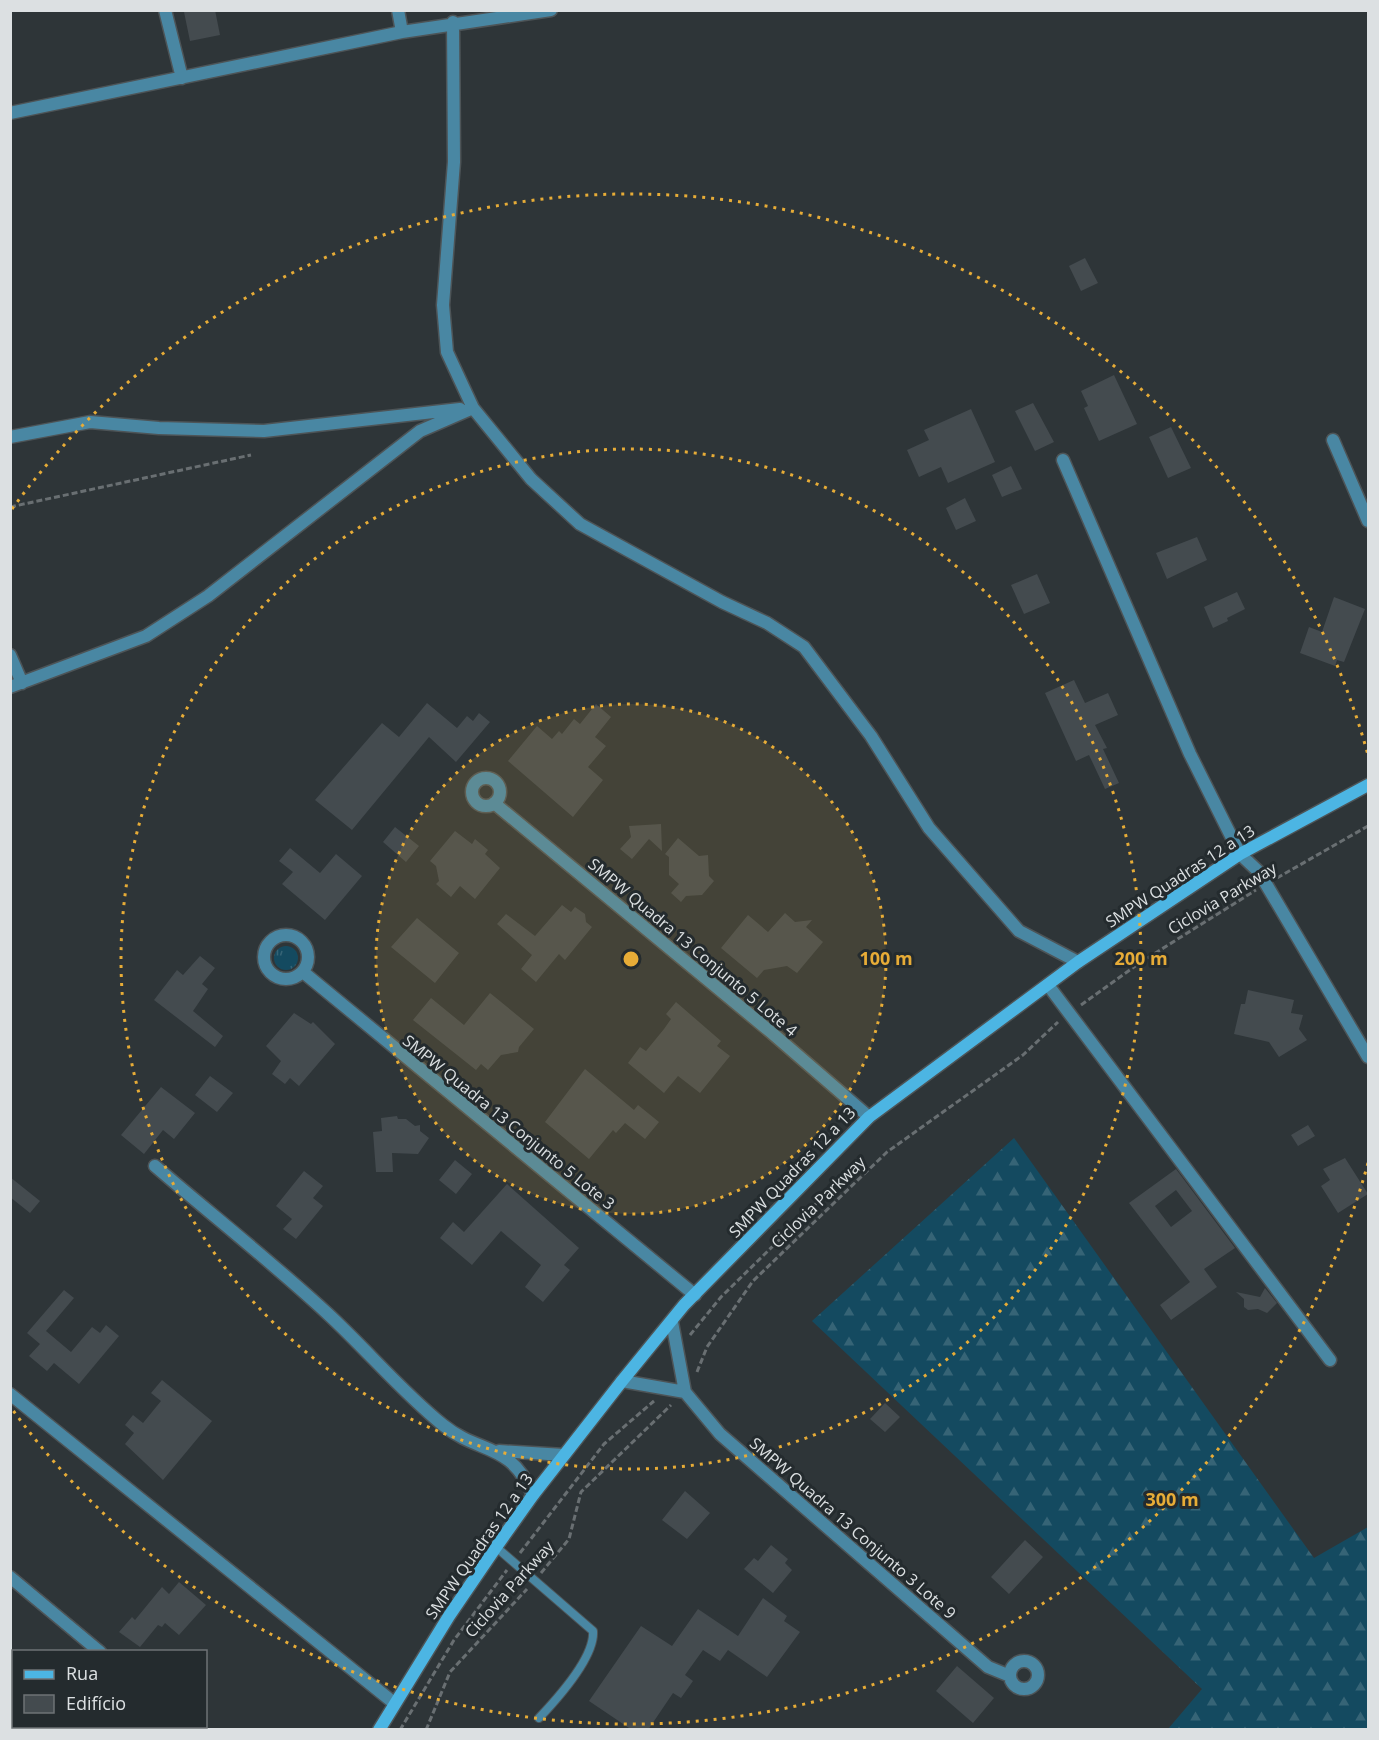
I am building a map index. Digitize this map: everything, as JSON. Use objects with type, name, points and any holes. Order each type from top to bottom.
[{"type":"street","points":[[165,10],[182,78]]},
{"type":"street","points":[[398,10],[402,32]]},
{"type":"street","points":[[10,113],[453,22],[551,10]]},
{"type":"street","points":[[453,22],[453,162],[443,305],[447,352],[473,408],[531,479],[580,524],[722,602],[767,623],[804,647],[871,736],[937,837],[1019,931],[1078,962]]},
{"type":"street","points":[[10,437],[90,422],[159,428],[264,431],[473,408]]},
{"type":"street","points":[[10,655],[16,685],[146,636],[208,596],[420,432],[473,408]]},
{"type":"street","points":[[1333,440],[1368,521]]},
{"type":"street","points":[[1064,460],[1190,754],[1240,854],[1258,871],[1368,1057]]},
{"type":"street","name":"SMPW Quadras 12 a 13","points":[[379,1730],[394,1703],[496,1547],[533,1495],[622,1381],[695,1295],[869,1117],[1078,962],[1240,854],[1368,785]]},
{"type":"street","name":"SMPW Quadra 13 Conjunto 5 Lote 4","points":[[494,803],[772,1033],[869,1117]]},
{"type":"street","name":"SMPW Quadra 13 Conjunto 5 Lote 3","points":[[303,972],[695,1295]]},
{"type":"street","points":[[1048,985],[1330,1360]]},
{"type":"street","points":[[155,1166],[327,1313],[444,1426],[497,1451],[513,1463],[525,1478],[533,1495]]},
{"type":"street","points":[[622,1381],[685,1392],[672,1322]]},
{"type":"street","name":"SMPW Quadra 13 Conjunto 3 Lote 9","points":[[685,1392],[728,1442],[988,1667],[1010,1676]]},
{"type":"street","points":[[10,1394],[394,1703]]},
{"type":"street","points":[[497,1451],[564,1455]]},
{"type":"street","points":[[10,1577],[98,1650]]},
{"type":"lane","points":[[496,1547],[593,1631],[594,1641],[556,1699],[539,1718]]},
{"type":"path","points":[[10,507],[252,455]]},
{"type":"path","name":"Ciclovia Parkway","points":[[426,1730],[450,1672],[534,1581],[569,1539],[580,1492],[690,1386],[707,1347],[753,1281],[887,1152],[1023,1055],[1051,1027],[1141,962],[1266,884],[1368,826]]},
{"type":"path","points":[[678,1350],[721,1297],[826,1194]]},
{"type":"path","points":[[400,1730],[453,1640],[604,1444],[653,1402],[660,1388]]},
{"type":"green space","points":[[286,946],[295,949],[298,958],[295,967],[286,970],[277,967],[274,958],[277,949]]},
{"type":"green space","points":[[1014,1138],[1314,1558],[1368,1527],[1368,1729],[1168,1729],[1202,1689],[812,1321]]},
{"type":"building","points":[[215,10],[220,35],[190,41],[184,12]]},
{"type":"building","points":[[1085,258],[1098,283],[1081,291],[1069,266]]},
{"type":"building","points":[[1114,375],[1137,424],[1099,441],[1084,408],[1088,406],[1081,391]]},
{"type":"building","points":[[1033,403],[1054,442],[1035,451],[1015,411]]},
{"type":"building","points":[[971,409],[995,462],[948,483],[941,467],[919,477],[907,450],[929,440],[924,430]]},
{"type":"building","points":[[1171,427],[1191,468],[1168,478],[1149,437]]},
{"type":"building","points":[[1011,466],[1022,489],[1002,497],[992,475]]},
{"type":"building","points":[[965,498],[976,521],[956,530],[946,508]]},
{"type":"building","points":[[1197,537],[1207,560],[1167,579],[1156,553]]},
{"type":"building","points":[[1037,574],[1050,603],[1024,614],[1011,585]]},
{"type":"building","points":[[1237,592],[1245,609],[1213,628],[1204,607]]},
{"type":"building","points":[[1334,597],[1365,609],[1344,662],[1337,660],[1335,666],[1300,653],[1309,627],[1322,632]]},
{"type":"building","points":[[1074,680],[1085,703],[1108,693],[1118,715],[1095,725],[1107,748],[1103,749],[1119,783],[1105,789],[1089,755],[1076,761],[1045,693]]},
{"type":"building","points":[[427,703],[457,728],[467,716],[473,721],[479,713],[490,722],[456,762],[429,737],[352,830],[315,800],[382,723],[399,737]]},
{"type":"building","points":[[596,704],[611,717],[595,737],[606,746],[588,767],[603,780],[573,817],[508,761],[537,726],[552,739],[559,731],[562,734],[574,719],[580,724]]},
{"type":"building","points":[[661,824],[662,851],[649,839],[632,859],[620,849],[631,837],[629,826]]},
{"type":"building","points":[[395,827],[419,846],[406,862],[383,842]]},
{"type":"building","points":[[455,831],[472,844],[475,839],[488,850],[485,854],[500,868],[475,899],[460,886],[451,897],[436,884],[439,881],[436,866],[430,861]]},
{"type":"building","points":[[678,838],[699,856],[708,855],[709,876],[714,881],[702,895],[686,896],[681,902],[671,893],[679,884],[669,875],[669,857],[665,854]]},
{"type":"building","points":[[290,848],[320,873],[336,854],[362,876],[325,920],[282,884],[293,872],[279,861]]},
{"type":"building","points":[[562,905],[571,912],[575,907],[585,914],[586,922],[592,927],[565,960],[559,954],[536,982],[521,969],[532,955],[497,924],[506,914],[535,936]]},
{"type":"building","points":[[785,913],[795,922],[812,920],[806,927],[823,942],[797,973],[787,966],[764,970],[757,978],[721,948],[748,915],[768,932]]},
{"type":"building","points":[[417,918],[459,953],[435,983],[391,947]]},
{"type":"building","points":[[200,956],[215,968],[202,984],[208,989],[193,1011],[223,1036],[215,1047],[154,1000],[177,970],[183,975]]},
{"type":"building","points":[[1248,990],[1294,1000],[1291,1013],[1303,1015],[1299,1029],[1307,1040],[1279,1057],[1269,1042],[1234,1034],[1241,1004],[1245,1004]]},
{"type":"building","points":[[490,993],[534,1029],[519,1047],[518,1052],[501,1055],[488,1070],[481,1064],[476,1070],[413,1020],[431,998],[464,1025]]},
{"type":"building","points":[[676,1002],[721,1041],[717,1046],[730,1056],[700,1093],[678,1076],[664,1093],[628,1063],[640,1047],[646,1051],[664,1029],[671,1019],[666,1014]]},
{"type":"building","points":[[294,1013],[311,1024],[313,1022],[335,1044],[299,1086],[290,1078],[285,1084],[272,1074],[281,1061],[266,1046]]},
{"type":"building","points":[[585,1069],[634,1110],[638,1105],[659,1122],[645,1139],[625,1123],[616,1133],[613,1130],[589,1159],[545,1122]]},
{"type":"building","points":[[210,1076],[233,1093],[217,1112],[195,1095]]},
{"type":"building","points":[[161,1087],[195,1113],[174,1139],[163,1130],[144,1154],[121,1135]]},
{"type":"building","points":[[397,1116],[398,1119],[406,1119],[415,1126],[420,1125],[420,1131],[429,1138],[418,1154],[392,1153],[393,1172],[376,1172],[373,1132],[382,1131],[381,1118]]},
{"type":"building","points":[[1308,1125],[1315,1136],[1298,1146],[1291,1135]]},
{"type":"building","points":[[1345,1158],[1368,1194],[1338,1213],[1321,1186],[1330,1180],[1323,1169]]},
{"type":"building","points":[[455,1160],[472,1174],[456,1194],[439,1180]]},
{"type":"building","points":[[1176,1169],[1235,1248],[1204,1269],[1217,1287],[1171,1320],[1160,1305],[1190,1282],[1129,1203]],"holes":[[[1176,1190],[1192,1211],[1171,1227],[1155,1206]]]},
{"type":"building","points":[[304,1171],[323,1186],[313,1198],[323,1206],[296,1239],[283,1229],[292,1219],[276,1206]]},
{"type":"building","points":[[10,1177],[40,1201],[30,1213],[10,1197]]},
{"type":"building","points":[[507,1184],[579,1248],[564,1265],[570,1270],[543,1302],[525,1287],[541,1265],[501,1231],[472,1265],[440,1238],[453,1222],[464,1232]]},
{"type":"building","points":[[1265,1288],[1277,1303],[1267,1313],[1258,1309],[1248,1310],[1244,1307],[1244,1299],[1236,1292],[1260,1297]]},
{"type":"building","points":[[64,1290],[74,1298],[46,1331],[71,1352],[92,1327],[100,1333],[106,1325],[119,1336],[79,1384],[54,1363],[47,1371],[29,1356],[40,1344],[27,1333]]},
{"type":"building","points":[[162,1380],[212,1421],[163,1480],[125,1444],[134,1433],[125,1425],[133,1415],[143,1423],[161,1401],[151,1393]]},
{"type":"building","points":[[885,1403],[900,1417],[885,1432],[870,1419]]},
{"type":"building","points":[[685,1491],[710,1513],[687,1539],[662,1520]]},
{"type":"building","points":[[1025,1540],[1043,1557],[1009,1594],[991,1577]]},
{"type":"building","points":[[771,1545],[788,1559],[785,1563],[792,1570],[773,1593],[744,1569],[754,1558],[758,1561]]},
{"type":"building","points":[[179,1582],[206,1605],[179,1635],[165,1623],[162,1627],[158,1625],[140,1647],[119,1632],[132,1617],[135,1620],[162,1587],[169,1594]]},
{"type":"building","points":[[763,1598],[787,1616],[784,1621],[800,1632],[767,1677],[728,1650],[720,1661],[703,1650],[685,1675],[693,1681],[681,1698],[673,1693],[648,1730],[632,1730],[589,1701],[641,1626],[672,1646],[698,1609],[738,1636]]},
{"type":"building","points":[[957,1666],[994,1698],[973,1723],[936,1691]]}]
